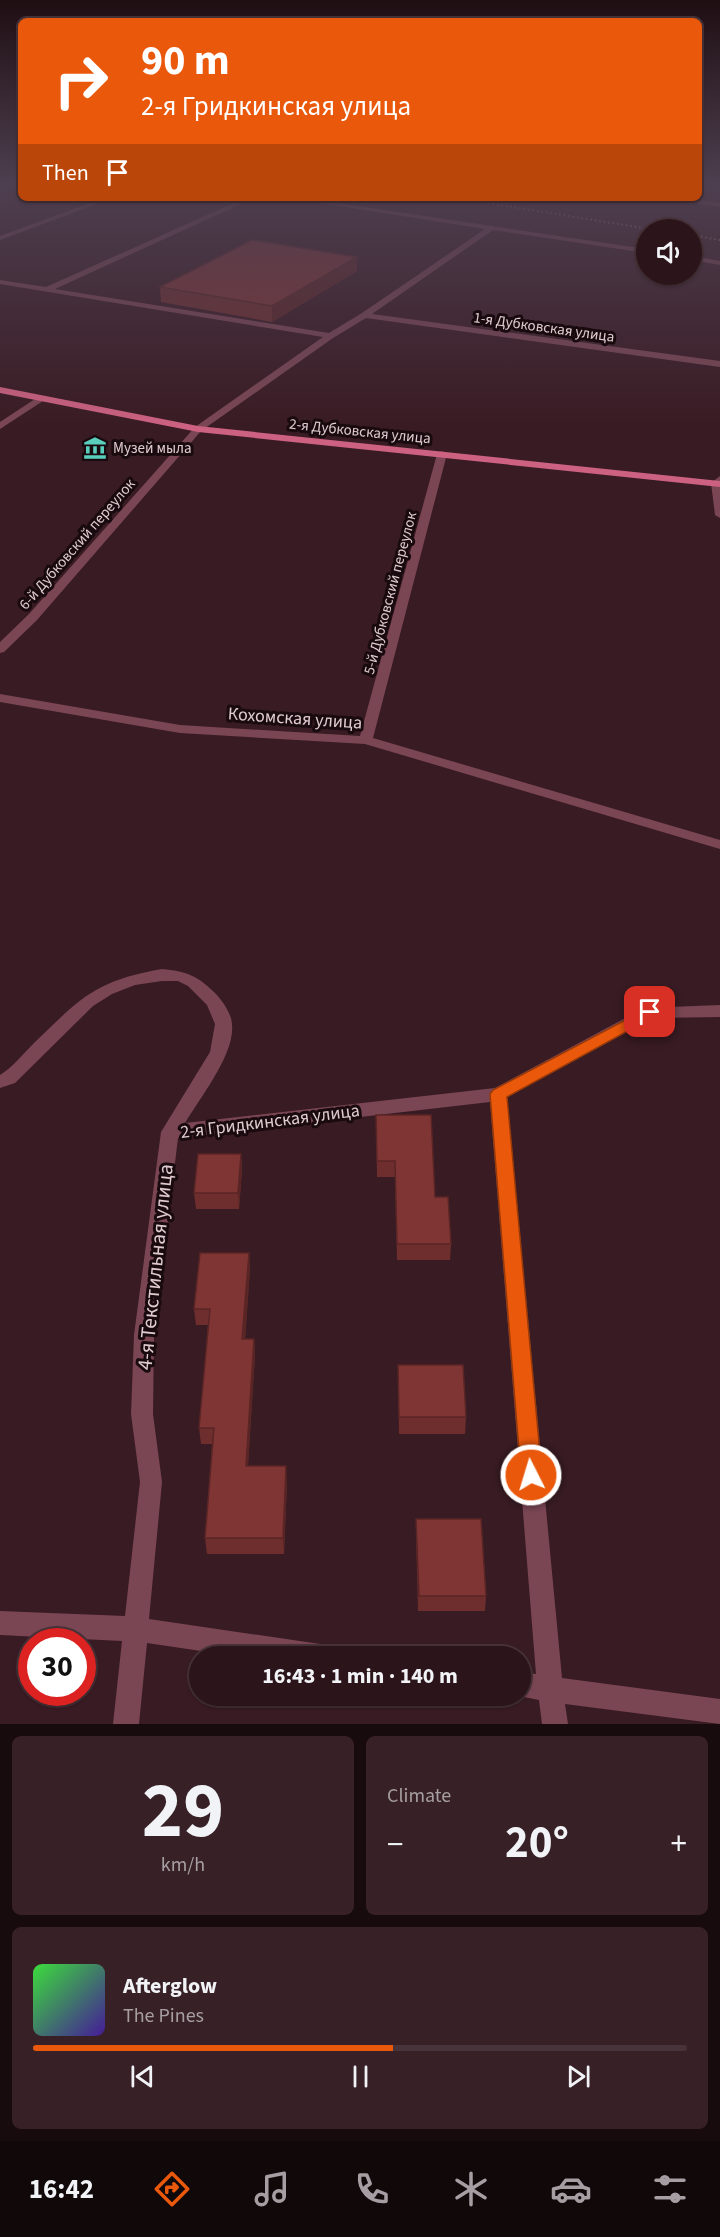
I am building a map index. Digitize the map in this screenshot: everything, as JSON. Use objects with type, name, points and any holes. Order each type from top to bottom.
[{"type":"main road","name":"2-я Дубковская улица","points":[[0,390],[198,429],[719,482]]},
{"type":"street","points":[[46,290],[103,264]]},
{"type":"street","name":"6-й Дубковский переулок","points":[[0,649],[33,617],[198,429],[330,336],[439,264]]},
{"type":"street","points":[[0,282],[330,336]]},
{"type":"street","name":"1-я Дубковская улица","points":[[365,315],[720,364]]},
{"type":"street","points":[[0,426],[41,399]]},
{"type":"street","name":"5-й Дубковский переулок","points":[[366,740],[442,454]]},
{"type":"street","points":[[719,482],[720,515]]},
{"type":"street","name":"Кохомская улица","points":[[0,698],[180,729],[366,740],[720,845]]},
{"type":"street","name":"2-я Гридкинская улица","points":[[0,1082],[9,1078],[87,1002],[106,990],[132,980],[162,975],[181,976],[194,982],[214,1002],[224,1024],[219,1052],[170,1132]]},
{"type":"street","name":"2-я Гридкинская улица","points":[[170,1132],[498,1094],[650,1012],[720,1011]]},
{"type":"street","points":[[498,1094],[550,1690],[555,1724]]},
{"type":"street","name":"4-я Текстильная улица","points":[[126,1724],[151,1482],[142,1414],[144,1335],[170,1132]]},
{"type":"street","points":[[0,1623],[135,1629],[251,1646]]},
{"type":"street","points":[[531,1687],[720,1712]]},
{"type":"building","points":[[204,264],[344,264],[272,306],[160,287]]},
{"type":"building","points":[[376,1115],[431,1115],[435,1197],[448,1197],[451,1244],[397,1244],[395,1161],[377,1161]]},
{"type":"building","points":[[198,1154],[241,1154],[238,1193],[194,1193]]},
{"type":"building","points":[[200,1253],[249,1253],[242,1339],[254,1339],[246,1466],[286,1466],[283,1538],[205,1538],[214,1428],[199,1428],[210,1309],[194,1309]]},
{"type":"building","points":[[398,1365],[463,1365],[466,1417],[399,1417]]},
{"type":"building","points":[[416,1519],[481,1519],[486,1596],[419,1596]]},
{"type":"place","name":"Музей мыла","points":[[95,448]]},
{"type":"route","points":[[531,1475],[498,1094],[650,1012]]}]
